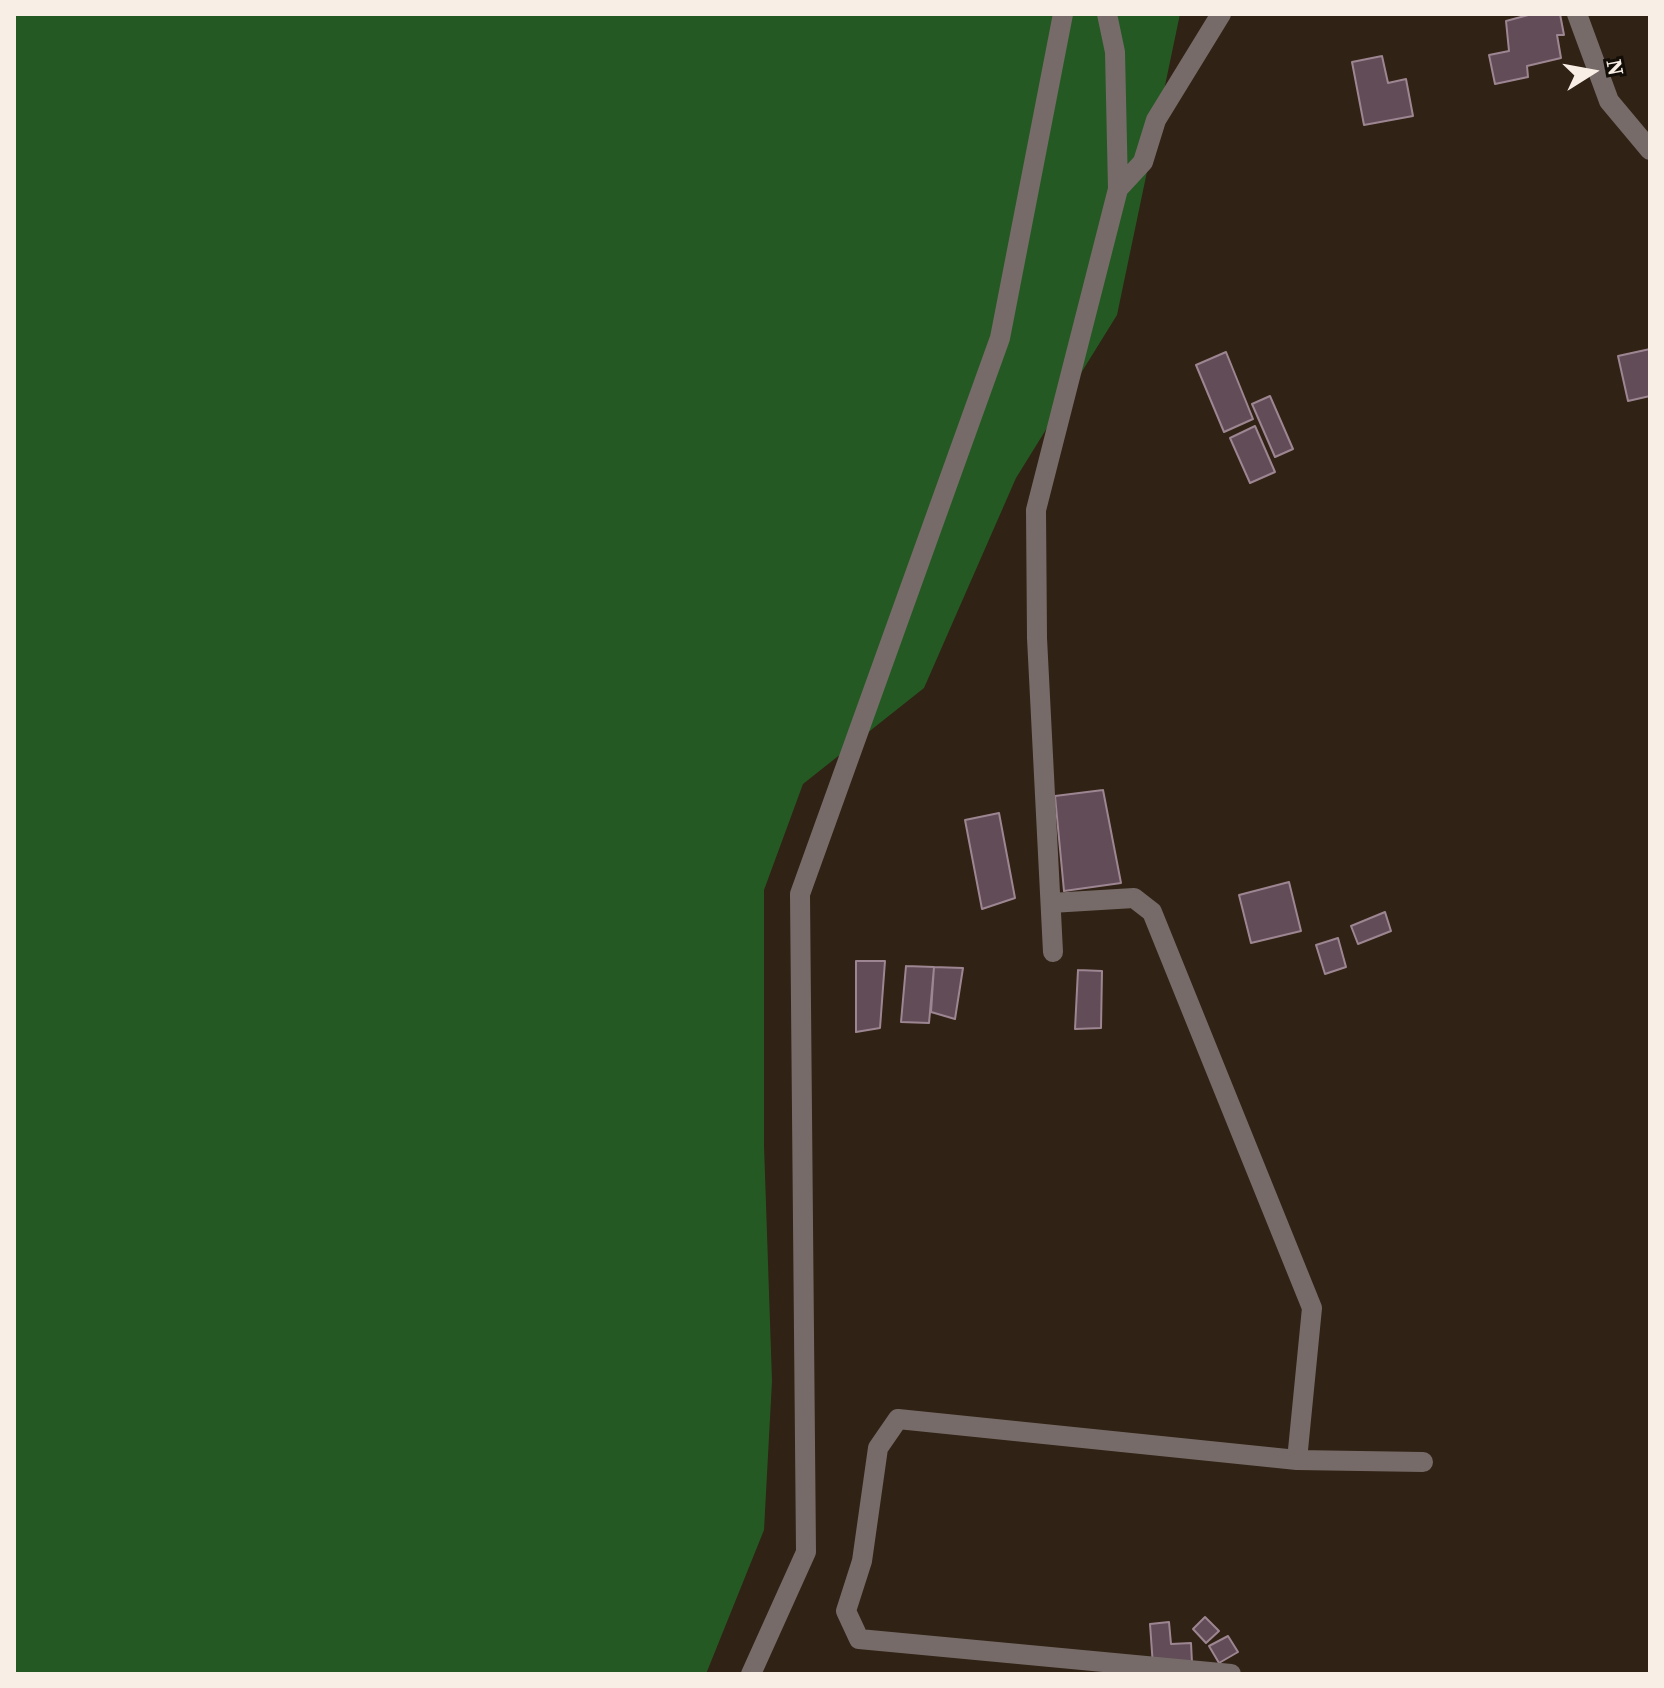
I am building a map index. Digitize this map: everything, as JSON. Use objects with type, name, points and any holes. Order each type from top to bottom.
[{"type":"street","points":[[751,1674],[806,1552],[800,894],[1000,338],[1063,14]]},
{"type":"street","points":[[1053,952],[1037,638],[1036,510],[1118,189],[1115,52],[1107,14]]},
{"type":"street","points":[[1118,189],[1143,162],[1156,120],[1221,14]]},
{"type":"street","points":[[1577,14],[1609,101],[1650,150]]},
{"type":"street","points":[[1051,903],[1134,898],[1152,912],[1312,1308],[1297,1460]]},
{"type":"street","points":[[1231,1674],[859,1639],[846,1611],[862,1561],[878,1448],[898,1419],[1297,1460],[1423,1462]]},
{"type":"green space","points":[[14,14],[1180,14],[1117,315],[1016,478],[924,688],[803,784],[764,890],[764,1145],[772,1381],[764,1530],[706,1674],[14,1674]]},
{"type":"building","points":[[1532,14],[1560,14],[1564,35],[1557,35],[1561,58],[1527,66],[1528,77],[1495,84],[1489,55],[1509,51],[1506,21]]},
{"type":"building","points":[[1382,56],[1388,83],[1406,79],[1413,116],[1364,125],[1352,62]]},
{"type":"building","points":[[1650,349],[1650,396],[1628,401],[1618,356]]},
{"type":"building","points":[[1226,352],[1253,419],[1224,432],[1196,365]]},
{"type":"building","points":[[1270,396],[1293,449],[1275,457],[1252,404]]},
{"type":"building","points":[[1255,426],[1275,472],[1250,483],[1230,438]]},
{"type":"building","points":[[1103,790],[1121,883],[1064,891],[1055,796]]},
{"type":"building","points":[[999,813],[1015,898],[982,909],[965,820]]},
{"type":"building","points":[[1289,882],[1301,931],[1251,943],[1239,895]]},
{"type":"building","points":[[1385,912],[1391,931],[1358,944],[1351,926]]},
{"type":"building","points":[[1338,938],[1346,967],[1325,974],[1316,945]]},
{"type":"building","points":[[856,961],[885,961],[880,1028],[856,1032]]},
{"type":"building","points":[[906,966],[934,967],[929,1023],[901,1022]]},
{"type":"building","points":[[934,967],[963,968],[955,1019],[931,1012]]},
{"type":"building","points":[[1078,970],[1102,971],[1101,1028],[1075,1029]]},
{"type":"building","points":[[1205,1617],[1219,1631],[1206,1643],[1193,1629]]},
{"type":"building","points":[[1169,1622],[1171,1644],[1191,1643],[1192,1663],[1153,1666],[1150,1624]]},
{"type":"building","points":[[1228,1636],[1238,1652],[1219,1663],[1209,1646]]}]
